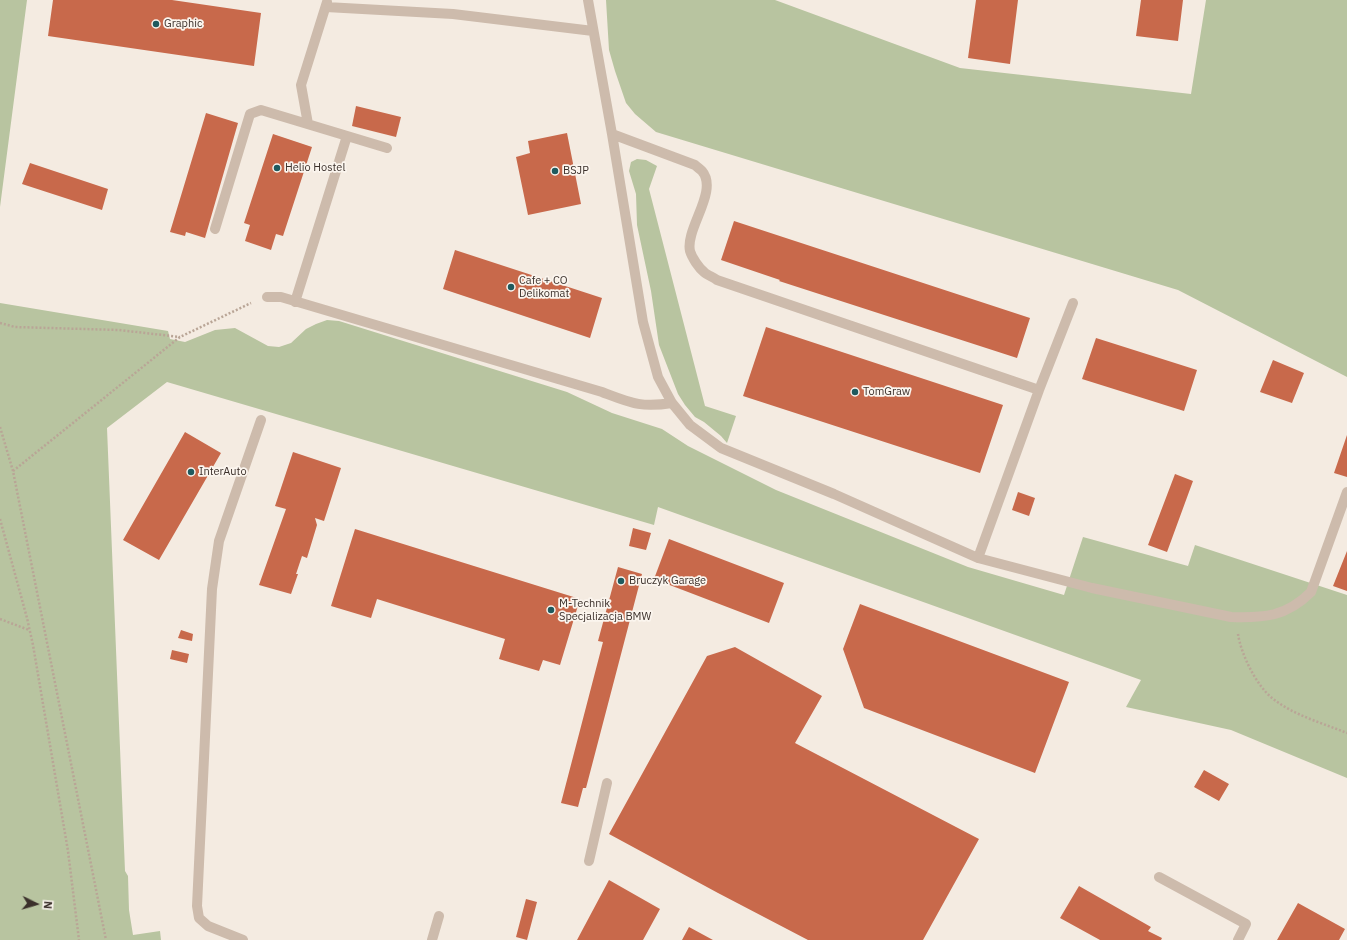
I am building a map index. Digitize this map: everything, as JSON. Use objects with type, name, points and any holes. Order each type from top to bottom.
[{"type":"lane","points":[[588,0],[643,322],[658,377],[672,403],[690,425],[720,448],[834,494],[978,558],[1092,588],[1231,617],[1251,618],[1271,616],[1302,600],[1311,592],[1347,492]]},
{"type":"lane","points":[[308,124],[300,85],[327,3],[453,14],[593,31]]},
{"type":"lane","points":[[215,229],[250,114],[260,110],[387,148]]},
{"type":"lane","points":[[612,134],[695,166],[703,172],[707,192],[692,234],[690,251],[696,263],[704,273],[717,280],[1039,390]]},
{"type":"lane","points":[[295,302],[347,136]]},
{"type":"lane","points":[[267,297],[281,297],[602,392],[634,404],[655,406],[672,403]]},
{"type":"lane","points":[[978,558],[1039,390],[1073,303]]},
{"type":"lane","points":[[243,940],[208,926],[199,918],[196,906],[212,588],[220,541],[261,420]]},
{"type":"lane","points":[[589,861],[607,783]]},
{"type":"lane","points":[[1159,877],[1246,924],[1238,940]]},
{"type":"lane","points":[[432,940],[438,916]]},
{"type":"path","points":[[13,471],[180,337],[267,297]]},
{"type":"path","points":[[0,323],[15,328],[119,330],[180,337]]},
{"type":"path","points":[[0,428],[13,471],[106,940]]},
{"type":"path","points":[[0,519],[29,630],[68,851],[79,940]]},
{"type":"path","points":[[1231,617],[1238,631],[1240,648],[1248,665],[1271,698],[1291,710],[1347,733]]},
{"type":"path","points":[[0,619],[29,630]]},
{"type":"green space","points":[[0,0],[27,0],[0,207]]},
{"type":"green space","points":[[606,0],[775,0],[960,68],[1191,94],[1206,0],[1347,0],[1347,377],[1178,290],[656,132],[635,114],[626,103],[609,50]]},
{"type":"green space","points":[[637,159],[646,160],[657,166],[649,189],[705,406],[736,416],[727,443],[704,422],[695,417],[685,405],[678,394],[659,345],[651,291],[637,225],[636,194],[629,171],[631,162]]},
{"type":"green space","points":[[0,303],[168,331],[170,339],[185,342],[215,330],[235,328],[268,346],[279,347],[291,343],[306,329],[316,324],[327,320],[339,321],[567,392],[612,413],[662,429],[688,446],[776,490],[968,567],[1064,595],[1083,537],[1188,566],[1195,545],[1347,595],[1347,778],[1231,730],[1126,707],[1141,680],[658,507],[654,525],[167,382],[107,428],[125,871],[128,876],[129,910],[133,935],[160,931],[161,940],[0,940]]},
{"type":"building","points":[[53,0],[172,0],[261,13],[254,66],[48,36]]},
{"type":"building","points":[[976,0],[1018,0],[1010,64],[968,58]]},
{"type":"building","points":[[1141,0],[1183,0],[1178,41],[1136,36]]},
{"type":"building","points":[[356,106],[401,117],[396,137],[352,126]]},
{"type":"building","points":[[206,113],[238,123],[205,238],[186,232],[185,236],[170,232]]},
{"type":"building","points":[[567,133],[581,204],[528,215],[516,157],[530,153],[528,141]]},
{"type":"building","points":[[273,134],[312,147],[283,236],[276,234],[271,250],[245,241],[250,225],[244,223]]},
{"type":"building","points":[[30,163],[108,189],[102,210],[22,184]]},
{"type":"building","points":[[734,221],[1030,318],[1017,358],[779,281],[780,280],[721,260]]},
{"type":"building","points":[[455,250],[602,298],[590,338],[443,289]]},
{"type":"building","points":[[766,327],[1003,405],[980,473],[743,396]]},
{"type":"building","points":[[1096,338],[1197,370],[1184,411],[1082,379]]},
{"type":"building","points":[[1273,360],[1304,373],[1292,403],[1260,392]]},
{"type":"building","points":[[185,432],[221,453],[159,560],[123,540]]},
{"type":"building","points":[[1347,435],[1347,477],[1334,473]]},
{"type":"building","points":[[293,452],[341,468],[324,521],[315,518],[317,525],[307,558],[302,556],[291,594],[259,585],[286,509],[275,506]]},
{"type":"building","points":[[1175,474],[1193,481],[1167,552],[1148,545]]},
{"type":"building","points":[[1018,492],[1035,498],[1029,516],[1012,510]]},
{"type":"building","points":[[633,528],[651,533],[646,550],[629,546]]},
{"type":"building","points":[[355,529],[580,599],[560,665],[543,660],[539,671],[499,659],[505,639],[377,599],[371,618],[331,606]]},
{"type":"building","points":[[669,539],[784,583],[769,623],[654,579]]},
{"type":"building","points":[[1347,551],[1347,591],[1333,586]]},
{"type":"building","points":[[618,567],[642,574],[586,788],[583,788],[578,807],[561,803],[603,642],[598,641]]},
{"type":"building","points":[[860,604],[1069,682],[1035,773],[864,708],[843,649]]},
{"type":"building","points":[[181,630],[193,634],[192,641],[178,638]]},
{"type":"building","points":[[735,647],[822,696],[795,743],[979,839],[923,940],[808,940],[609,834],[707,656]]},
{"type":"building","points":[[172,650],[189,654],[187,663],[170,659]]},
{"type":"building","points":[[1204,770],[1229,784],[1219,801],[1194,787]]},
{"type":"building","points":[[609,880],[660,909],[643,940],[577,940]]},
{"type":"building","points":[[1079,886],[1151,927],[1148,931],[1162,938],[1161,940],[1100,940],[1060,918]]},
{"type":"building","points":[[526,899],[537,902],[527,940],[516,937]]},
{"type":"building","points":[[1298,903],[1345,929],[1339,940],[1277,940]]},
{"type":"building","points":[[689,927],[713,940],[682,940]]},
{"type":"place","name":"Graphic","points":[[156,24]]},
{"type":"place","name":"Helio Hostel","points":[[277,168]]},
{"type":"place","name":"BSJP","points":[[555,171]]},
{"type":"place","name":"Cafe + CO Delikomat","points":[[511,287]]},
{"type":"place","name":"TomGraw","points":[[855,392]]},
{"type":"place","name":"InterAuto","points":[[191,472]]},
{"type":"place","name":"Bruczyk Garage","points":[[621,581]]},
{"type":"place","name":"M-Technik Specjalizacja BMW","points":[[551,610]]}]
